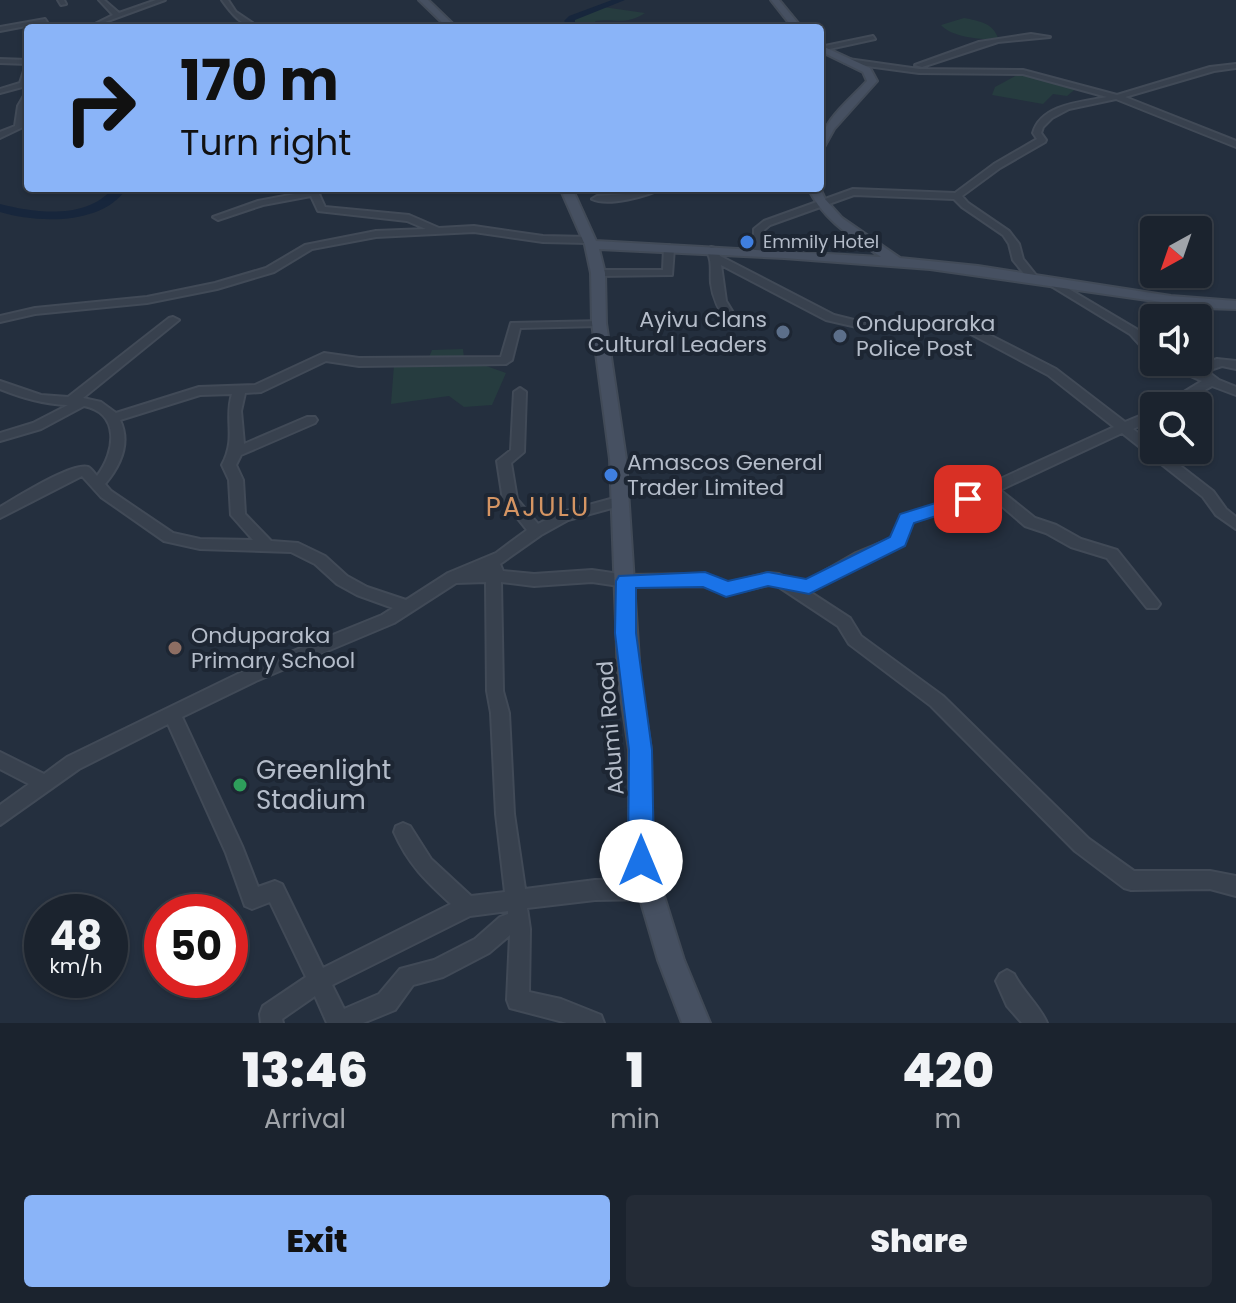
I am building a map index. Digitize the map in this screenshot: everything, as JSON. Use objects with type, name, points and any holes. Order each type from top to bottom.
[{"type":"street","points":[[99,24],[162,0]]},
{"type":"street","points":[[225,0],[234,13],[251,24]]},
{"type":"street","points":[[423,0],[449,24]]},
{"type":"street","points":[[775,0],[795,24]]},
{"type":"street","points":[[101,1],[117,15]]},
{"type":"street","points":[[28,24],[45,21]]},
{"type":"street","points":[[0,29],[24,25]]},
{"type":"street","points":[[907,68],[1000,39],[1029,35],[1047,37]]},
{"type":"street","points":[[824,47],[873,38]]},
{"type":"street","points":[[824,49],[867,70],[872,81],[825,128]]},
{"type":"street","points":[[0,61],[24,62]]},
{"type":"street","points":[[848,61],[907,68],[1023,72],[1117,97],[1236,144]]},
{"type":"street","points":[[758,252],[759,229],[767,223],[853,192],[957,196],[985,174],[1042,140],[1037,133],[1039,126],[1056,111],[1117,97],[1196,73],[1236,66]]},
{"type":"street","points":[[0,91],[23,84]]},
{"type":"street","points":[[0,135],[19,127],[24,102]]},
{"type":"street","points":[[218,217],[261,203],[313,192]]},
{"type":"street","points":[[318,192],[322,209],[409,218],[435,229]]},
{"type":"street","name":"Adumi Road","points":[[568,192],[590,242],[598,273],[599,323],[618,459],[627,647],[640,750],[641,861],[671,960],[696,1023]]},
{"type":"street","points":[[597,199],[644,192]]},
{"type":"street","points":[[816,192],[820,203],[839,221],[897,262]]},
{"type":"street","points":[[957,196],[1006,233],[1014,244],[1018,260],[1034,279]]},
{"type":"street","points":[[0,319],[35,311],[154,299],[270,270],[294,253],[316,245],[363,236],[435,229],[491,230],[543,239],[714,254],[758,252],[897,262],[1234,307]]},
{"type":"street","points":[[598,273],[668,273],[669,248]]},
{"type":"street","points":[[714,254],[717,299],[722,311],[734,324]]},
{"type":"street","points":[[714,254],[830,318],[849,324],[889,327],[956,322],[1052,372],[1208,494],[1221,512],[1236,524]]},
{"type":"street","points":[[1052,282],[1140,339]]},
{"type":"street","points":[[0,437],[37,426],[75,402],[173,320]]},
{"type":"street","points":[[111,419],[199,391],[239,392],[263,387],[324,357],[359,362],[506,360],[515,325],[599,323]]},
{"type":"street","points":[[1213,380],[1200,371],[1211,363],[1236,365]]},
{"type":"street","points":[[1202,376],[1236,391]]},
{"type":"street","points":[[1192,392],[1213,380]]},
{"type":"street","points":[[0,385],[42,399],[102,408],[121,440],[98,484]]},
{"type":"street","points":[[239,392],[232,411],[239,431],[238,451],[229,465],[236,480],[238,515],[266,545]]},
{"type":"street","points":[[520,392],[517,452],[504,461],[510,500],[536,531]]},
{"type":"street","points":[[238,451],[311,420]]},
{"type":"street","points":[[453,577],[492,576],[534,580],[592,576],[626,581],[705,580],[726,589],[768,579],[809,587],[861,557],[898,541],[906,519],[990,489],[1140,420]]},
{"type":"street","points":[[0,513],[80,470],[85,471],[106,494],[169,537],[200,544],[281,545],[304,551],[362,591],[406,606]]},
{"type":"street","points":[[990,489],[1030,522],[1076,543],[1112,554],[1152,604]]},
{"type":"street","points":[[0,816],[73,763],[250,676],[377,624],[453,577],[501,557],[536,531],[564,516],[618,502]]},
{"type":"street","points":[[501,557],[492,576],[495,691],[500,713],[505,814],[518,898],[518,1000],[561,1010],[593,1023]]},
{"type":"street","points":[[790,584],[844,622],[855,640],[937,701],[1082,845],[1131,881],[1210,880],[1236,886]]},
{"type":"street","points":[[172,714],[235,852],[252,899],[275,891],[339,1022],[387,1002],[407,976],[436,970],[482,946],[507,924],[520,929]]},
{"type":"street","points":[[0,760],[44,783]]},
{"type":"street","points":[[403,832],[424,866],[468,906]]},
{"type":"street","points":[[272,1023],[271,1014],[319,981],[468,906],[595,890],[650,889]]},
{"type":"street","points":[[1007,981],[1015,998],[1036,1023]]},
{"type":"green space","points":[[603,7],[645,13],[620,21],[595,21],[597,24],[574,24],[575,18]]},
{"type":"green space","points":[[964,18],[989,26],[998,38],[968,37],[952,33],[941,25]]},
{"type":"green space","points":[[1021,73],[1079,86],[1067,96],[1053,94],[1043,104],[992,95],[995,87]]},
{"type":"green space","points":[[463,349],[464,358],[506,373],[492,405],[464,407],[449,396],[391,404],[394,365],[427,362],[432,350]]},
{"type":"waterway","points":[[572,24],[569,21],[572,18],[620,0]]},
{"type":"waterway","points":[[0,208],[26,215],[58,216],[106,201],[117,192]]},
{"type":"place","name":"Emmily Hotel","points":[[747,242]]},
{"type":"place","name":"Ayivu Clans Cultural Leaders","points":[[783,332]]},
{"type":"place","name":"Onduparaka Police Post","points":[[840,336]]},
{"type":"place","name":"Amascos General Trader Limited","points":[[611,475]]},
{"type":"place","name":"Onduparaka Primary School","points":[[175,648]]},
{"type":"place","name":"Greenlight Stadium","points":[[240,785]]},
{"type":"district","name":"PAJULU","points":[[538,507]]},
{"type":"route","points":[[641,861],[640,750],[629,676],[626,581],[705,580],[726,589],[768,579],[809,587],[861,557],[898,541],[906,519],[968,499]]}]
